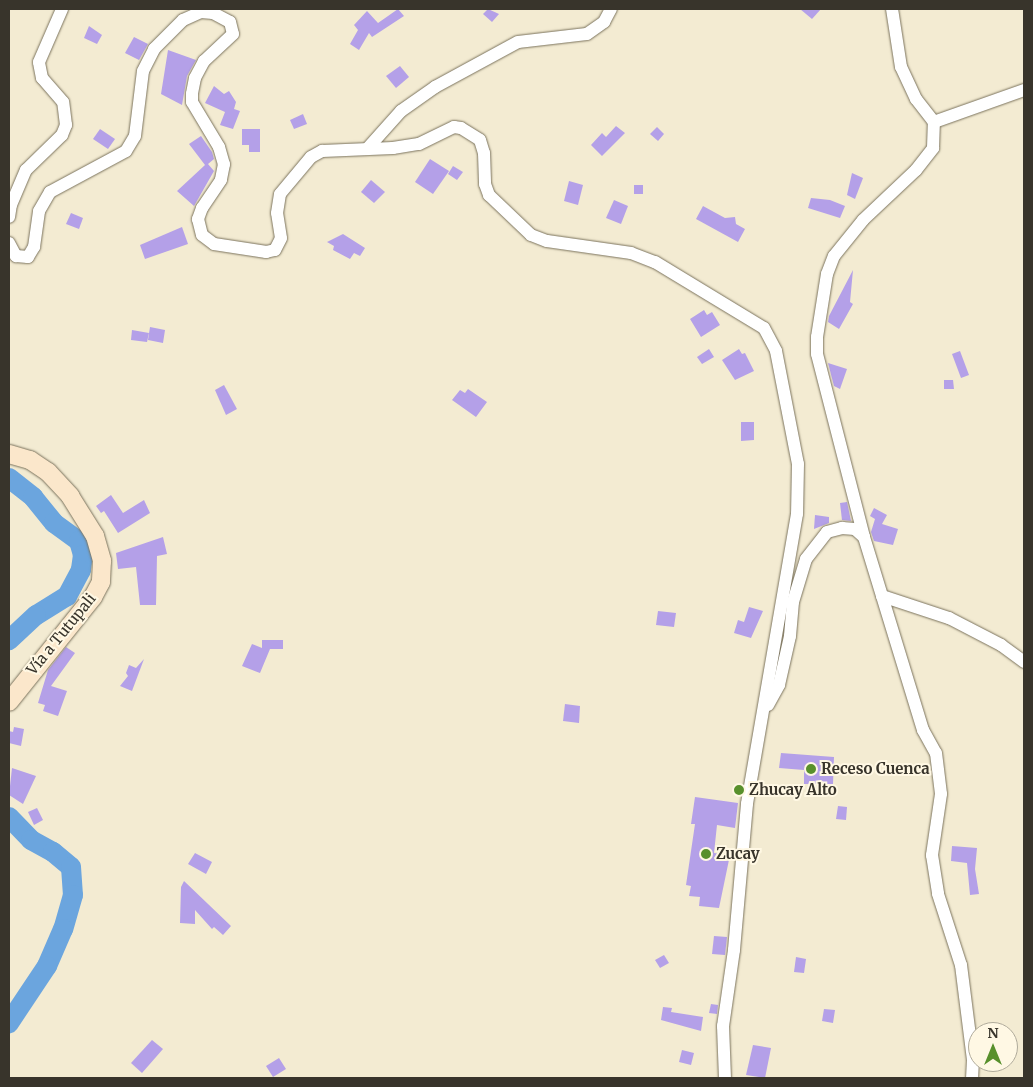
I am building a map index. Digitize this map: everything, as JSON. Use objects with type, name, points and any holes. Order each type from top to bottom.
[{"type":"street","points":[[9,217],[26,170],[62,135],[66,125],[63,102],[42,78],[38,62],[62,9]]},
{"type":"street","points":[[367,149],[401,111],[435,88],[518,42],[587,34],[604,22],[611,9]]},
{"type":"street","points":[[892,9],[901,67],[916,99],[934,122],[933,148],[922,163],[863,220],[834,256],[818,320],[817,354],[864,537],[923,730],[936,753],[941,777],[932,855],[938,894],[961,965],[973,1060],[972,1078]]},
{"type":"street","points":[[9,243],[16,256],[28,257],[34,247],[39,211],[50,192],[126,150],[135,136],[147,60],[175,27],[202,12],[226,18],[233,34],[204,61],[195,78],[192,94],[192,102],[219,147],[224,164],[221,180],[202,208],[198,219],[202,234],[214,244],[266,252],[275,250],[282,238],[276,213],[280,194],[300,167],[322,151],[419,144],[454,127],[468,130],[480,140],[483,148],[485,184],[489,195],[530,235],[547,241],[631,252],[655,262],[764,328],[776,351],[798,474],[797,514],[747,804],[736,932],[723,1026],[725,1078]]},
{"type":"street","points":[[934,122],[1024,90]]},
{"type":"street","name":"Vía a Tutupali","points":[[9,702],[93,597],[101,582],[102,561],[95,536],[70,496],[48,472],[11,451]]},
{"type":"street","points":[[762,714],[779,685],[790,636],[793,602],[806,558],[827,532],[842,528],[855,529],[864,537]]},
{"type":"street","points":[[882,596],[949,618],[1001,645],[1024,662]]},
{"type":"building","points":[[398,9],[404,16],[372,37],[369,33],[359,50],[350,44],[358,30],[354,25],[367,11],[378,23]]},
{"type":"building","points":[[488,9],[499,14],[492,22],[483,14]]},
{"type":"building","points":[[800,9],[821,9],[812,19]]},
{"type":"building","points":[[89,26],[102,35],[97,44],[84,38]]},
{"type":"building","points":[[134,37],[148,44],[139,60],[125,53]]},
{"type":"building","points":[[168,50],[196,60],[187,76],[182,105],[161,94]]},
{"type":"building","points":[[400,66],[409,77],[396,88],[386,76]]},
{"type":"building","points":[[214,86],[224,94],[229,91],[236,102],[234,109],[240,111],[233,129],[220,125],[225,112],[205,103]]},
{"type":"building","points":[[303,114],[307,124],[294,129],[290,120]]},
{"type":"building","points":[[616,126],[625,133],[602,156],[591,145],[602,133],[606,137]]},
{"type":"building","points":[[657,127],[664,134],[658,141],[650,134]]},
{"type":"building","points":[[100,129],[115,139],[108,149],[93,139]]},
{"type":"building","points":[[242,129],[260,129],[260,152],[249,152],[249,145],[242,145]]},
{"type":"building","points":[[201,136],[212,152],[214,159],[208,164],[214,171],[194,206],[177,191],[205,165],[189,144]]},
{"type":"building","points":[[430,159],[449,171],[433,194],[415,182]]},
{"type":"building","points":[[453,166],[463,172],[457,180],[448,174]]},
{"type":"building","points":[[852,173],[863,178],[855,199],[847,195]]},
{"type":"building","points":[[371,180],[385,192],[374,203],[361,192]]},
{"type":"building","points":[[569,181],[583,185],[578,205],[564,201]]},
{"type":"building","points":[[634,185],[643,185],[643,194],[634,194]]},
{"type":"building","points":[[811,198],[830,200],[845,206],[840,218],[808,208]]},
{"type":"building","points":[[614,200],[628,206],[621,224],[606,218]]},
{"type":"building","points":[[703,206],[725,218],[735,217],[736,224],[745,229],[738,242],[696,219]]},
{"type":"building","points":[[71,213],[83,218],[79,229],[66,224]]},
{"type":"building","points":[[182,227],[188,244],[145,259],[140,245]]},
{"type":"building","points":[[343,234],[365,248],[360,256],[354,253],[350,259],[333,250],[334,246],[327,242]]},
{"type":"building","points":[[853,270],[850,302],[853,304],[839,329],[828,322],[829,316]]},
{"type":"building","points":[[704,310],[707,315],[712,312],[720,325],[701,337],[690,319]]},
{"type":"building","points":[[150,327],[165,330],[163,343],[148,340]]},
{"type":"building","points":[[132,330],[149,333],[147,342],[131,340]]},
{"type":"building","points":[[709,349],[714,357],[702,364],[697,357]]},
{"type":"building","points":[[739,349],[742,354],[745,353],[754,371],[735,380],[722,360]]},
{"type":"building","points":[[960,351],[969,375],[961,378],[952,354]]},
{"type":"building","points":[[828,363],[847,369],[840,389],[834,386]]},
{"type":"building","points":[[944,380],[953,380],[954,389],[944,389]]},
{"type":"building","points":[[224,385],[237,409],[226,415],[215,390]]},
{"type":"building","points":[[468,389],[487,402],[476,417],[452,400],[460,390],[465,393]]},
{"type":"building","points":[[741,422],[754,422],[754,440],[741,441]]},
{"type":"building","points":[[111,495],[123,513],[144,500],[150,513],[118,533],[104,511],[101,513],[96,506]]},
{"type":"building","points":[[847,502],[851,521],[842,520],[840,503]]},
{"type":"building","points":[[874,508],[887,515],[882,524],[898,529],[893,545],[874,541],[871,532],[875,519],[870,516]]},
{"type":"building","points":[[815,515],[829,517],[829,523],[814,529]]},
{"type":"building","points":[[163,537],[167,554],[157,556],[156,605],[140,605],[136,567],[118,569],[116,553]]},
{"type":"building","points":[[749,607],[763,611],[751,638],[734,633],[738,620],[744,622]]},
{"type":"building","points":[[658,611],[676,613],[674,627],[656,625]]},
{"type":"building","points":[[262,640],[283,640],[283,649],[270,649],[260,673],[242,666],[252,644],[262,648]]},
{"type":"building","points":[[66,647],[75,653],[51,686],[67,691],[58,716],[43,711],[45,705],[38,703],[48,670]]},
{"type":"building","points":[[144,659],[132,691],[120,686],[128,676],[126,673],[129,665],[136,668]]},
{"type":"building","points":[[565,704],[580,706],[579,723],[563,721]]},
{"type":"building","points":[[14,727],[24,729],[21,746],[9,743],[9,731],[13,732]]},
{"type":"building","name":"Receso Cuenca","points":[[781,753],[834,757],[833,784],[804,784],[804,770],[779,768]]},
{"type":"building","points":[[12,768],[36,776],[23,804],[9,795]]},
{"type":"building","name":"Zucay","points":[[695,797],[738,803],[735,828],[717,825],[714,853],[730,855],[719,908],[699,906],[700,897],[689,896],[691,886],[686,885],[695,824],[691,824]]},
{"type":"building","points":[[838,806],[847,807],[846,820],[836,819]]},
{"type":"building","points":[[37,808],[43,820],[34,825],[28,812]]},
{"type":"building","points":[[952,846],[977,848],[975,869],[979,894],[970,895],[967,863],[951,861]]},
{"type":"building","points":[[195,853],[212,862],[206,874],[188,864]]},
{"type":"building","points":[[184,881],[231,926],[223,935],[214,927],[212,929],[195,910],[195,924],[180,923],[181,887]]},
{"type":"building","points":[[714,936],[727,937],[725,955],[712,954]]},
{"type":"building","points":[[664,955],[669,963],[660,968],[655,960]]},
{"type":"building","points":[[796,957],[806,959],[804,973],[794,972]]},
{"type":"building","points":[[711,1004],[718,1005],[717,1014],[709,1013]]},
{"type":"building","points":[[663,1007],[672,1008],[671,1012],[703,1017],[701,1031],[661,1020]]},
{"type":"building","points":[[824,1009],[835,1010],[833,1023],[822,1021]]},
{"type":"building","points":[[152,1040],[163,1049],[142,1073],[131,1063]]},
{"type":"building","points":[[753,1045],[771,1048],[765,1078],[746,1075]]},
{"type":"building","points":[[682,1050],[694,1053],[691,1065],[679,1062]]},
{"type":"building","points":[[279,1058],[286,1069],[273,1077],[266,1066]]},
{"type":"waterway","points":[[9,478],[33,497],[54,523],[79,541],[83,555],[81,570],[67,596],[36,615],[9,640]]},
{"type":"waterway","points":[[9,817],[31,840],[53,852],[71,867],[73,895],[63,929],[47,966],[9,1023]]},
{"type":"place","name":"Receso Cuenca","points":[[811,769]]},
{"type":"place","name":"Zhucay Alto","points":[[739,790]]},
{"type":"place","name":"Zucay","points":[[706,854]]}]
